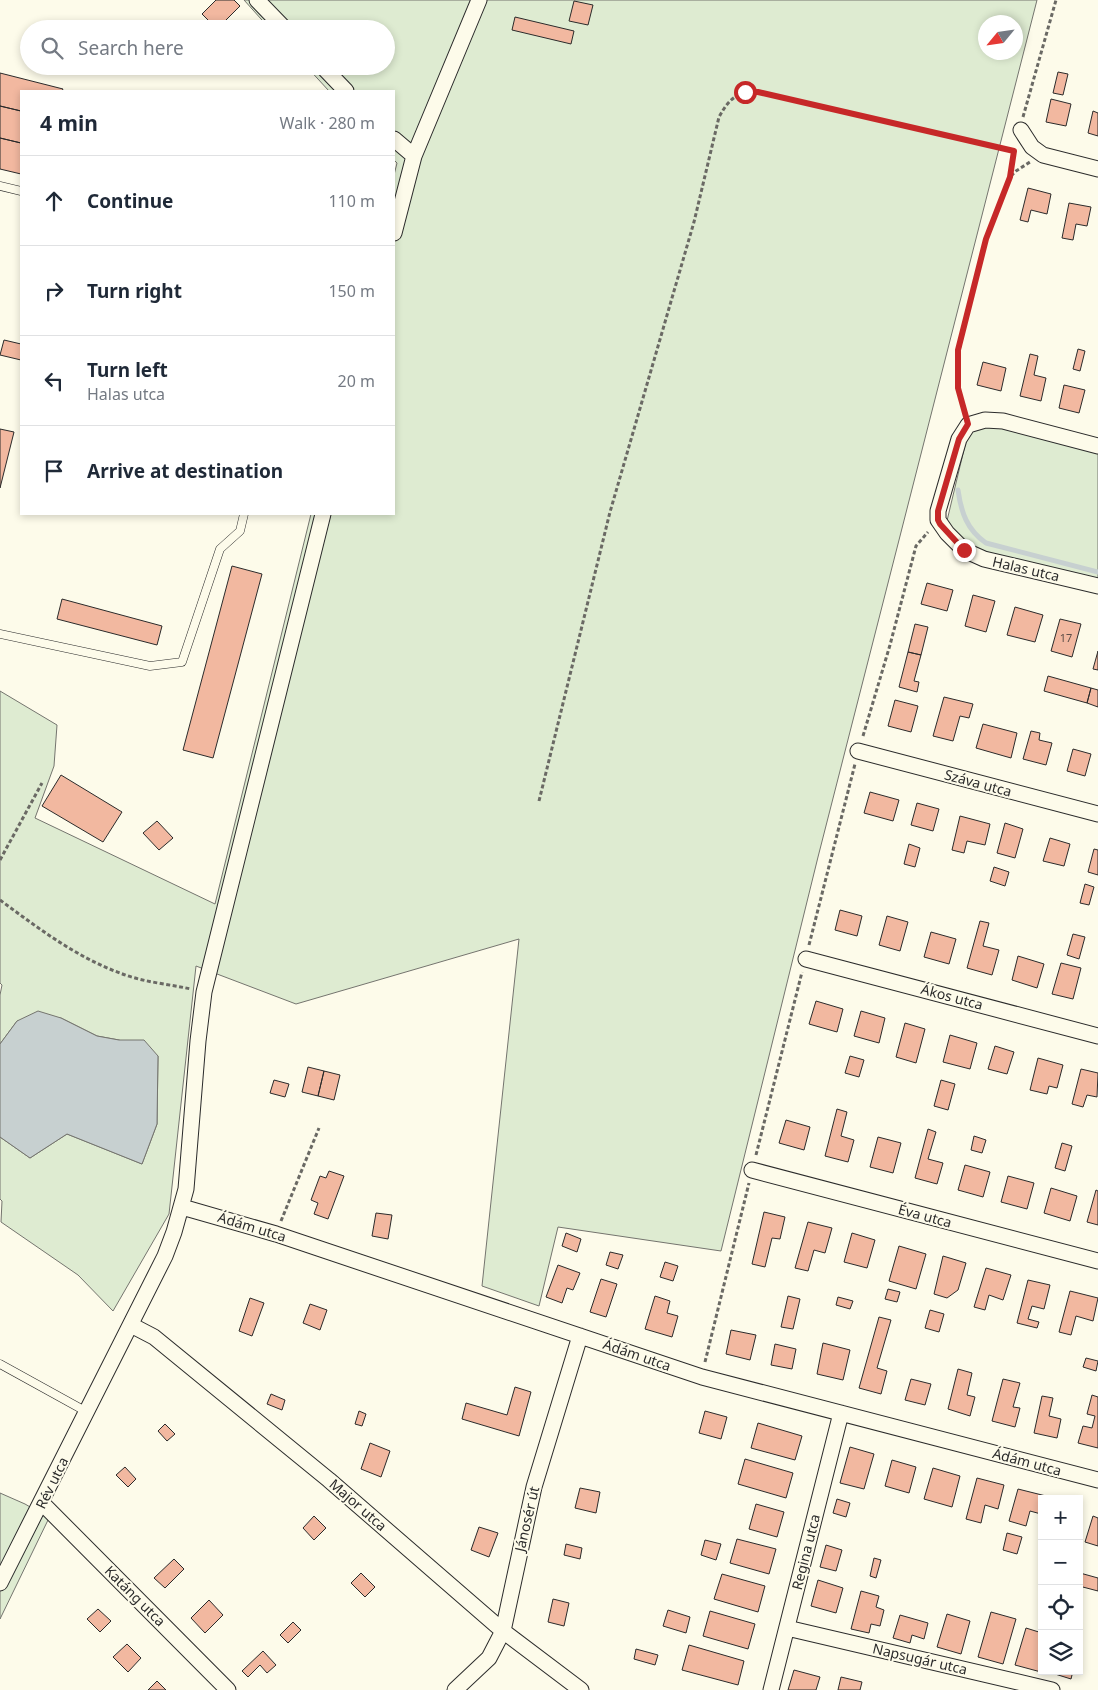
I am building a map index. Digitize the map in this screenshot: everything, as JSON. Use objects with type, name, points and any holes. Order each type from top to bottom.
[{"type":"street","points":[[257,0],[276,20]]},
{"type":"street","points":[[395,229],[414,156],[479,0]]},
{"type":"street","points":[[331,75],[345,90]]},
{"type":"street","points":[[1021,130],[1032,147],[1043,155],[1098,169]]},
{"type":"street","points":[[395,140],[414,156]]},
{"type":"street","points":[[968,424],[985,420],[1003,421],[1098,446]]},
{"type":"street","name":"Halas utca","points":[[968,424],[959,439],[938,511],[938,520],[947,533],[964,550],[984,559],[1098,586]]},
{"type":"street","name":"Rév utca","points":[[0,1583],[165,1256],[182,1206],[189,1162],[198,1040],[204,992],[323,515]]},
{"type":"street","name":"Száva utca","points":[[858,752],[1098,814]]},
{"type":"street","name":"Ákos utca","points":[[806,959],[1098,1036]]},
{"type":"street","name":"Éva utca","points":[[752,1170],[1098,1261]]},
{"type":"street","name":"Ádám utca","points":[[182,1206],[276,1234],[702,1377],[1098,1480]]},
{"type":"street","name":"Major utca","points":[[131,1325],[154,1337],[329,1480],[503,1631],[581,1690]]},
{"type":"street","name":"Jánosér út","points":[[455,1690],[489,1658],[503,1631],[534,1487],[580,1336]]},
{"type":"street","name":"Regina utca","points":[[771,1690],[841,1413]]},
{"type":"street","name":"Katáng utca","points":[[42,1503],[228,1690]]},
{"type":"street","name":"Napsugár utca","points":[[787,1628],[1052,1690]]},
{"type":"lane","points":[[0,186],[20,191]]},
{"type":"lane","points":[[0,634],[150,666],[182,662],[220,549],[240,531],[244,515]]},
{"type":"lane","points":[[0,1364],[87,1412]]},
{"type":"path","points":[[968,424],[958,388],[958,350],[986,239],[1010,177],[1014,151],[1056,0]]},
{"type":"path","points":[[539,801],[610,512],[694,222],[720,117],[726,104],[745,92],[758,92],[1014,151]]},
{"type":"path","points":[[1010,177],[1022,167],[1043,155]]},
{"type":"path","points":[[0,860],[42,784]]},
{"type":"path","points":[[0,900],[53,938],[94,963],[122,974],[204,992]]},
{"type":"path","points":[[276,1234],[319,1128]]},
{"type":"green space","points":[[244,0],[1037,0],[1023,55],[1023,15],[978,15],[978,60],[1022,60],[818,857],[721,1251],[558,1227],[539,1306],[482,1286],[519,939],[296,1004],[196,966],[169,1214],[113,1311],[78,1275],[1,1222],[0,1137],[30,1158],[67,1134],[142,1164],[157,1124],[158,1056],[119,1040],[97,1036],[61,1018],[17,1021],[0,1044],[0,995],[2,985],[0,983],[0,691],[57,725],[54,766],[35,818],[215,904],[311,515],[395,515],[395,171],[397,163],[395,161],[395,90],[328,90],[314,75],[395,75],[395,20],[262,20]]},
{"type":"green space","points":[[984,426],[1008,427],[1098,451],[1098,585],[983,555],[959,538],[946,525],[966,441],[973,430]]},
{"type":"green space","points":[[0,1493],[25,1504],[49,1518],[0,1619]]},
{"type":"shaded area","points":[[38,1011],[61,1018],[97,1036],[119,1040],[144,1040],[158,1056],[157,1124],[142,1164],[67,1134],[30,1158],[0,1137],[0,1044],[17,1021]]},
{"type":"building","points":[[216,0],[234,0],[240,6],[226,20],[208,20],[202,14]]},
{"type":"building","points":[[574,1],[593,5],[588,25],[569,21]]},
{"type":"building","points":[[515,17],[574,31],[571,44],[512,30]]},
{"type":"building","points":[[1058,72],[1068,74],[1063,95],[1053,93]]},
{"type":"building","points":[[0,73],[63,89],[20,90],[20,111],[0,106]]},
{"type":"building","points":[[1051,99],[1071,104],[1066,126],[1046,122]]},
{"type":"building","points":[[0,106],[20,111],[20,143],[0,138]]},
{"type":"building","points":[[1093,111],[1098,113],[1098,136],[1088,133]]},
{"type":"building","points":[[0,138],[20,143],[20,174],[0,169]]},
{"type":"building","points":[[1028,188],[1051,194],[1047,214],[1031,210],[1028,222],[1020,220]]},
{"type":"building","points":[[1069,203],[1091,207],[1087,226],[1076,224],[1073,240],[1062,238]]},
{"type":"building","points":[[4,340],[20,344],[20,360],[0,355]]},
{"type":"building","points":[[1078,349],[1085,351],[1080,371],[1073,369]]},
{"type":"building","points":[[1030,354],[1038,356],[1034,375],[1046,378],[1041,401],[1020,396]]},
{"type":"building","points":[[983,362],[1006,368],[1001,391],[977,385]]},
{"type":"building","points":[[1064,385],[1085,390],[1079,413],[1059,408]]},
{"type":"building","points":[[0,429],[14,432],[0,488]]},
{"type":"building","points":[[232,566],[262,574],[213,758],[183,750]]},
{"type":"building","points":[[927,583],[953,590],[947,611],[921,604]]},
{"type":"building","points":[[973,595],[995,601],[986,632],[965,626]]},
{"type":"building","points":[[62,599],[162,626],[157,645],[57,619]]},
{"type":"building","points":[[1015,607],[1043,615],[1035,642],[1007,635]]},
{"type":"building","points":[[1060,619],[1081,624],[1072,657],[1051,651]]},
{"type":"building","points":[[915,624],[928,627],[921,655],[908,652]]},
{"type":"building","points":[[1098,651],[1098,670],[1093,669]]},
{"type":"building","points":[[908,652],[921,655],[914,681],[919,682],[917,692],[899,687]]},
{"type":"building","points":[[1048,676],[1091,688],[1087,703],[1044,691]]},
{"type":"building","points":[[1091,688],[1098,690],[1098,707],[1087,703]]},
{"type":"building","points":[[944,697],[973,704],[969,718],[960,716],[953,741],[933,736]]},
{"type":"building","points":[[895,700],[918,706],[911,732],[888,726]]},
{"type":"building","points":[[983,724],[1017,733],[1011,758],[976,748]]},
{"type":"building","points":[[1031,731],[1040,733],[1039,740],[1052,743],[1046,765],[1023,759]]},
{"type":"building","points":[[1073,749],[1091,754],[1085,776],[1067,771]]},
{"type":"building","points":[[61,775],[122,812],[103,842],[42,806]]},
{"type":"building","points":[[870,792],[899,800],[893,821],[864,813]]},
{"type":"building","points":[[917,803],[939,809],[933,831],[911,825]]},
{"type":"building","points":[[960,816],[990,824],[985,845],[967,841],[964,853],[952,850]]},
{"type":"building","points":[[157,821],[173,838],[159,850],[143,833]]},
{"type":"building","points":[[1005,823],[1023,829],[1015,858],[997,853]]},
{"type":"building","points":[[1050,838],[1070,844],[1064,866],[1043,861]]},
{"type":"building","points":[[909,844],[920,848],[915,867],[904,864]]},
{"type":"building","points":[[1094,849],[1098,850],[1098,875],[1088,872]]},
{"type":"building","points":[[994,867],[1009,872],[1005,886],[990,881]]},
{"type":"building","points":[[1085,884],[1094,887],[1089,905],[1080,903]]},
{"type":"building","points":[[840,910],[862,916],[857,936],[835,930]]},
{"type":"building","points":[[887,916],[908,922],[900,951],[879,945]]},
{"type":"building","points":[[980,921],[989,923],[983,946],[999,950],[992,975],[967,968]]},
{"type":"building","points":[[931,932],[956,939],[949,964],[924,957]]},
{"type":"building","points":[[1073,934],[1085,937],[1079,959],[1067,955]]},
{"type":"building","points":[[1018,956],[1044,964],[1037,988],[1012,980]]},
{"type":"building","points":[[1061,963],[1081,968],[1073,999],[1052,994]]},
{"type":"building","points":[[816,1001],[843,1009],[837,1032],[809,1024]]},
{"type":"building","points":[[861,1011],[885,1018],[879,1043],[854,1036]]},
{"type":"building","points":[[905,1023],[925,1029],[916,1063],[896,1057]]},
{"type":"building","points":[[950,1035],[977,1043],[970,1069],[943,1062]]},
{"type":"building","points":[[995,1046],[1014,1052],[1007,1074],[988,1069]]},
{"type":"building","points":[[850,1056],[864,1060],[859,1077],[845,1073]]},
{"type":"building","points":[[1038,1058],[1063,1065],[1057,1088],[1049,1086],[1047,1094],[1030,1090]]},
{"type":"building","points":[[308,1067],[324,1071],[318,1096],[302,1092]]},
{"type":"building","points":[[1081,1069],[1098,1073],[1097,1097],[1087,1095],[1083,1107],[1072,1104]]},
{"type":"building","points":[[324,1071],[340,1075],[334,1100],[318,1096]]},
{"type":"building","points":[[274,1080],[289,1084],[285,1097],[270,1093]]},
{"type":"building","points":[[941,1080],[955,1084],[948,1110],[934,1106]]},
{"type":"building","points":[[837,1109],[847,1112],[841,1136],[854,1140],[848,1162],[825,1156]]},
{"type":"building","points":[[786,1120],[810,1127],[804,1150],[779,1143]]},
{"type":"building","points":[[928,1129],[936,1132],[928,1159],[943,1163],[937,1184],[915,1178]]},
{"type":"building","points":[[974,1136],[986,1140],[982,1153],[971,1150]]},
{"type":"building","points":[[878,1137],[901,1143],[893,1173],[870,1167]]},
{"type":"building","points":[[1062,1143],[1072,1146],[1065,1171],[1055,1168]]},
{"type":"building","points":[[965,1165],[990,1172],[983,1197],[958,1190]]},
{"type":"building","points":[[329,1171],[344,1176],[328,1219],[314,1214],[318,1203],[311,1200],[320,1176],[326,1178]]},
{"type":"building","points":[[1008,1176],[1034,1183],[1027,1209],[1001,1202]]},
{"type":"building","points":[[1051,1188],[1077,1196],[1070,1221],[1044,1213]]},
{"type":"building","points":[[1096,1190],[1098,1191],[1098,1225],[1087,1222]]},
{"type":"building","points":[[764,1212],[785,1217],[780,1239],[772,1238],[765,1267],[752,1264]]},
{"type":"building","points":[[376,1213],[392,1215],[388,1239],[372,1236]]},
{"type":"building","points":[[808,1222],[832,1228],[825,1253],[814,1250],[808,1271],[795,1268]]},
{"type":"building","points":[[566,1233],[581,1239],[577,1252],[562,1246]]},
{"type":"building","points":[[852,1233],[875,1240],[867,1268],[844,1262]]},
{"type":"building","points":[[899,1246],[926,1254],[916,1289],[889,1281]]},
{"type":"building","points":[[610,1252],[623,1255],[618,1269],[606,1265]]},
{"type":"building","points":[[943,1256],[966,1263],[958,1290],[947,1298],[934,1294]]},
{"type":"building","points":[[665,1262],[678,1266],[673,1281],[660,1277]]},
{"type":"building","points":[[558,1265],[580,1273],[573,1290],[567,1288],[562,1303],[546,1297]]},
{"type":"building","points":[[986,1268],[1011,1275],[1003,1300],[989,1295],[985,1310],[974,1307]]},
{"type":"building","points":[[601,1279],[617,1284],[606,1317],[590,1312]]},
{"type":"building","points":[[1028,1280],[1050,1285],[1044,1309],[1032,1306],[1028,1319],[1039,1322],[1037,1328],[1017,1323]]},
{"type":"building","points":[[888,1289],[900,1292],[897,1302],[885,1299]]},
{"type":"building","points":[[1070,1291],[1098,1298],[1093,1321],[1076,1316],[1071,1335],[1059,1332]]},
{"type":"building","points":[[655,1296],[670,1301],[667,1313],[678,1316],[672,1337],[645,1329]]},
{"type":"building","points":[[788,1296],[800,1299],[793,1329],[781,1327]]},
{"type":"building","points":[[838,1297],[853,1301],[850,1309],[836,1305]]},
{"type":"building","points":[[250,1298],[264,1303],[252,1336],[239,1331]]},
{"type":"building","points":[[310,1304],[327,1310],[320,1330],[303,1323]]},
{"type":"building","points":[[930,1310],[944,1314],[939,1332],[925,1328]]},
{"type":"building","points":[[879,1317],[891,1320],[877,1368],[887,1371],[881,1394],[859,1388]]},
{"type":"building","points":[[731,1330],[756,1335],[750,1360],[726,1354]]},
{"type":"building","points":[[823,1343],[850,1350],[843,1380],[817,1374]]},
{"type":"building","points":[[775,1344],[796,1349],[792,1369],[771,1365]]},
{"type":"building","points":[[1086,1358],[1098,1361],[1096,1371],[1083,1367]]},
{"type":"building","points":[[958,1369],[972,1373],[967,1395],[975,1397],[970,1416],[948,1409]]},
{"type":"building","points":[[911,1379],[931,1384],[925,1405],[905,1400]]},
{"type":"building","points":[[1003,1379],[1020,1383],[1013,1407],[1020,1408],[1015,1427],[992,1421]]},
{"type":"building","points":[[515,1387],[531,1392],[519,1436],[462,1419],[466,1403],[507,1415]]},
{"type":"building","points":[[271,1394],[285,1400],[282,1410],[267,1404]]},
{"type":"building","points":[[1092,1395],[1098,1397],[1098,1448],[1078,1443],[1083,1426],[1092,1428],[1095,1416],[1087,1414]]},
{"type":"building","points":[[1042,1396],[1053,1398],[1049,1416],[1061,1419],[1057,1438],[1034,1433]]},
{"type":"building","points":[[359,1411],[366,1414],[362,1426],[355,1424]]},
{"type":"building","points":[[705,1411],[727,1417],[721,1439],[699,1433]]},
{"type":"building","points":[[758,1423],[802,1436],[795,1460],[751,1448]]},
{"type":"building","points":[[165,1424],[175,1434],[167,1441],[158,1431]]},
{"type":"building","points":[[370,1443],[390,1451],[381,1477],[361,1469]]},
{"type":"building","points":[[850,1447],[874,1454],[864,1489],[840,1483]]},
{"type":"building","points":[[745,1459],[793,1473],[786,1498],[738,1484]]},
{"type":"building","points":[[892,1460],[916,1467],[909,1493],[885,1486]]},
{"type":"building","points":[[125,1467],[136,1479],[128,1487],[116,1475]]},
{"type":"building","points":[[933,1468],[960,1476],[952,1507],[924,1499]]},
{"type":"building","points":[[977,1478],[1004,1485],[998,1509],[985,1505],[981,1523],[966,1519]]},
{"type":"building","points":[[580,1488],[600,1492],[596,1513],[575,1508]]},
{"type":"building","points":[[1018,1489],[1042,1495],[1038,1495],[1038,1513],[1030,1511],[1026,1526],[1009,1521]]},
{"type":"building","points":[[837,1499],[850,1503],[846,1517],[833,1513]]},
{"type":"building","points":[[756,1504],[784,1512],[777,1537],[749,1529]]},
{"type":"building","points":[[314,1516],[326,1528],[314,1540],[303,1528]]},
{"type":"building","points":[[1093,1516],[1098,1518],[1098,1546],[1085,1542]]},
{"type":"building","points":[[479,1527],[498,1533],[489,1557],[471,1550]]},
{"type":"building","points":[[1007,1533],[1022,1537],[1017,1554],[1003,1550]]},
{"type":"building","points":[[737,1539],[776,1549],[769,1574],[730,1563]]},
{"type":"building","points":[[705,1540],[721,1544],[716,1560],[701,1555]]},
{"type":"building","points":[[566,1544],[582,1548],[580,1559],[564,1555]]},
{"type":"building","points":[[826,1545],[842,1550],[836,1571],[820,1567]]},
{"type":"building","points":[[874,1558],[881,1560],[876,1578],[870,1576]]},
{"type":"building","points":[[174,1559],[184,1569],[165,1588],[154,1578]]},
{"type":"building","points":[[361,1573],[375,1587],[365,1597],[351,1583]]},
{"type":"building","points":[[722,1574],[765,1586],[758,1612],[714,1599]]},
{"type":"building","points":[[1083,1574],[1098,1578],[1098,1591],[1083,1587]]},
{"type":"building","points":[[818,1580],[843,1588],[836,1613],[811,1606]]},
{"type":"building","points":[[861,1591],[879,1596],[876,1607],[884,1610],[880,1626],[871,1624],[869,1633],[851,1629]]},
{"type":"building","points":[[553,1599],[569,1603],[564,1626],[548,1622]]},
{"type":"building","points":[[209,1600],[223,1615],[205,1633],[191,1618]]},
{"type":"building","points":[[98,1609],[111,1621],[100,1632],[87,1619]]},
{"type":"building","points":[[668,1610],[690,1617],[686,1633],[663,1626]]},
{"type":"building","points":[[710,1611],[755,1624],[748,1649],[703,1636]]},
{"type":"building","points":[[991,1612],[1016,1619],[1003,1664],[978,1657]]},
{"type":"building","points":[[947,1614],[970,1621],[961,1654],[937,1647]]},
{"type":"building","points":[[900,1615],[928,1623],[924,1639],[912,1635],[910,1643],[893,1638]]},
{"type":"building","points":[[293,1622],[301,1630],[288,1643],[280,1635]]},
{"type":"building","points":[[1026,1628],[1038,1632],[1038,1671],[1015,1665]]},
{"type":"building","points":[[127,1644],[141,1658],[128,1672],[113,1657]]},
{"type":"building","points":[[689,1645],[744,1661],[738,1685],[682,1670]]},
{"type":"building","points":[[636,1649],[658,1655],[655,1665],[634,1659]]},
{"type":"building","points":[[263,1651],[276,1665],[267,1673],[260,1665],[248,1677],[242,1671]]},
{"type":"building","points":[[794,1670],[820,1677],[816,1690],[788,1690]]},
{"type":"building","points":[[1058,1675],[1072,1675],[1071,1679]]},
{"type":"building","points":[[841,1677],[862,1682],[860,1690],[838,1690]]},
{"type":"building","points":[[157,1681],[166,1690],[148,1690]]},
{"type":"waterway","points":[[958,490],[966,520],[979,538],[986,543],[1098,572]]},
{"type":"route","points":[[745,92],[758,92],[1014,151],[1010,177],[986,239],[958,350],[958,388],[968,424],[959,439],[938,511],[938,520],[947,533],[964,550]]}]
